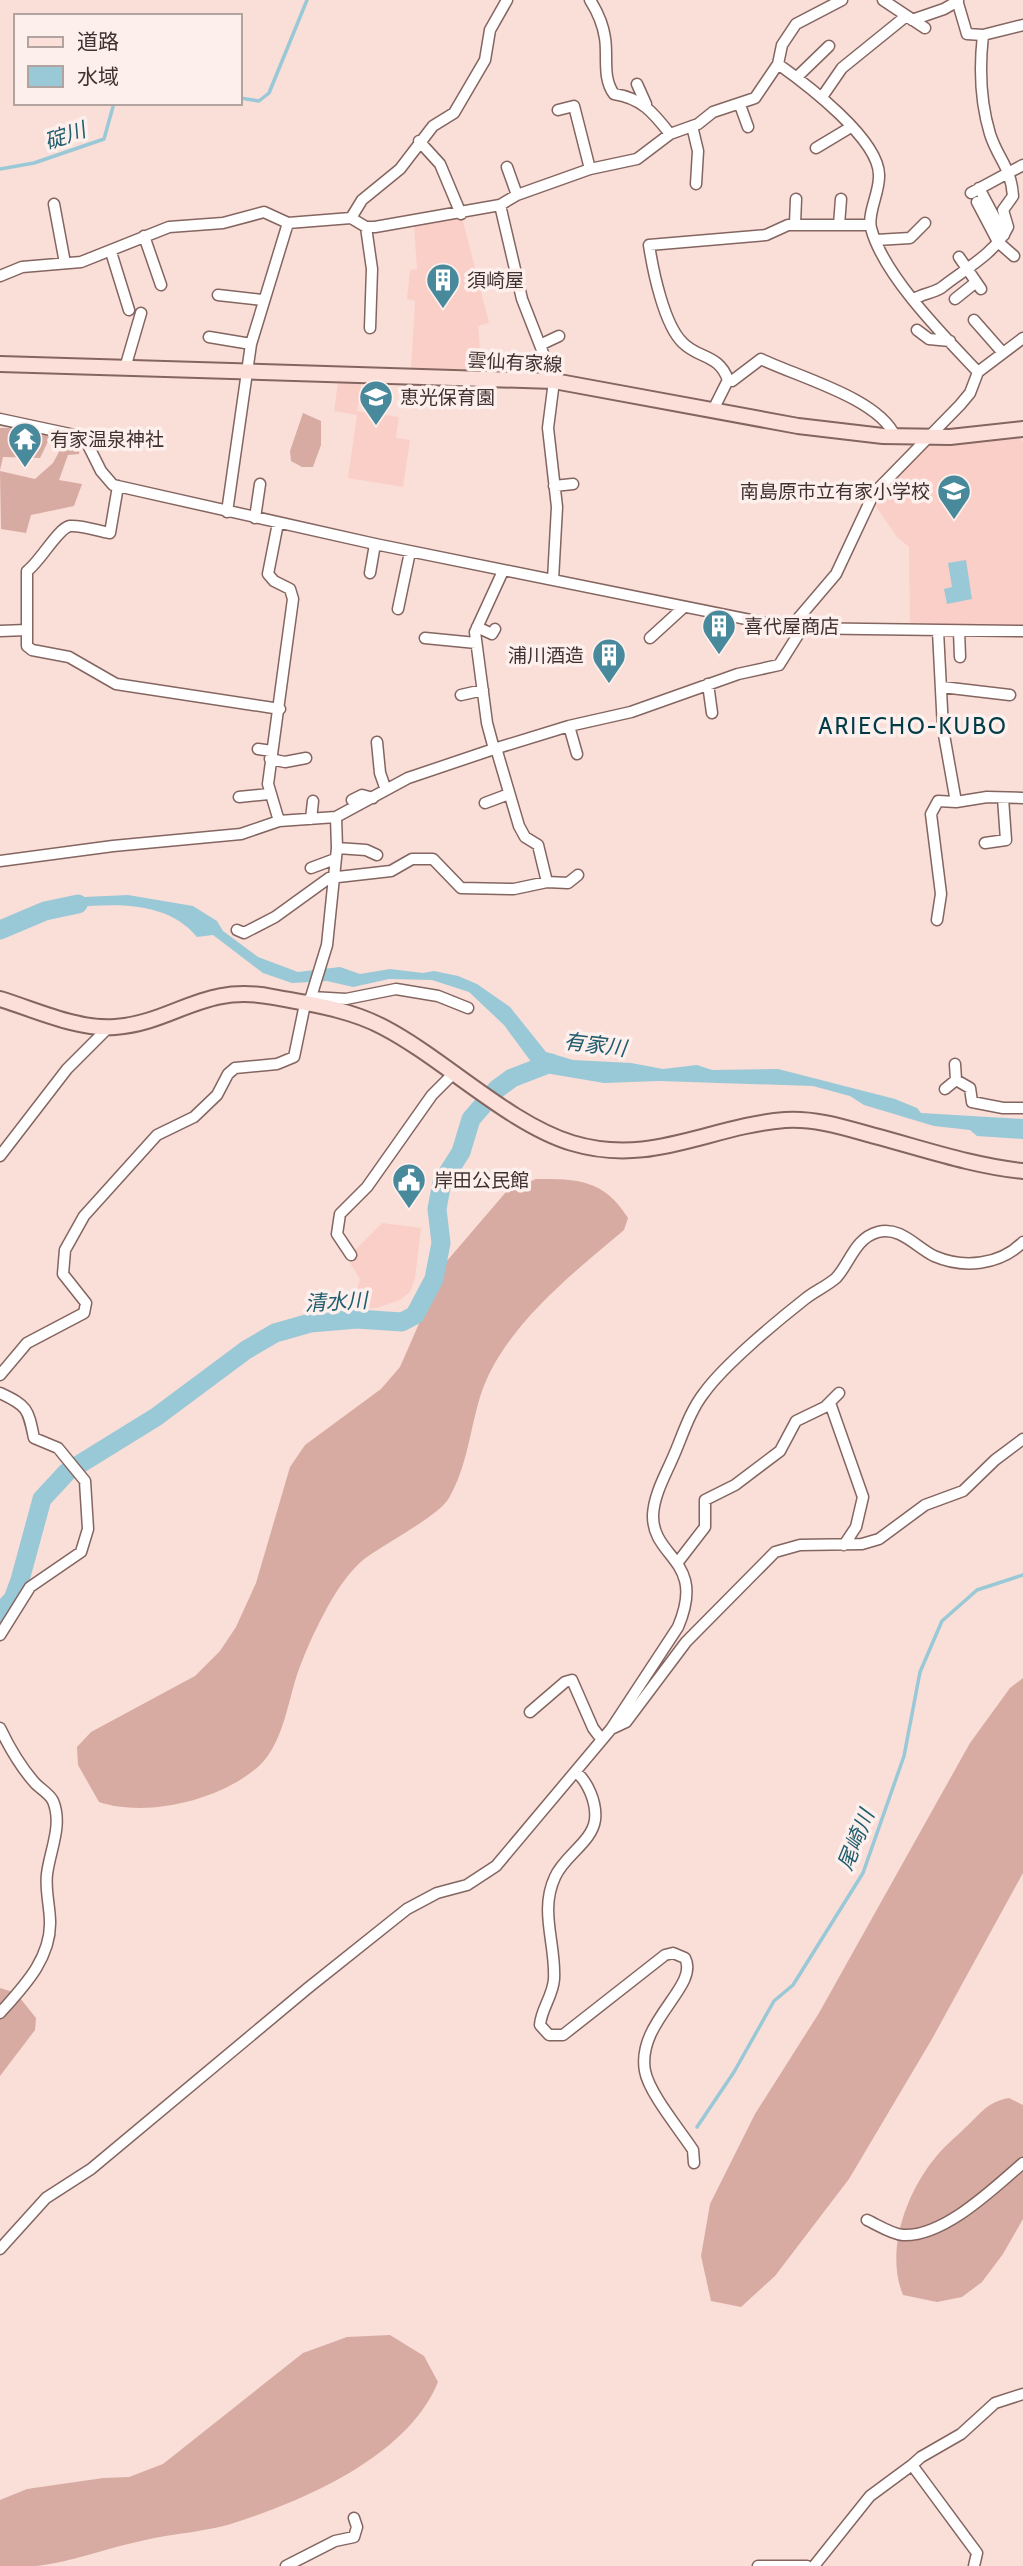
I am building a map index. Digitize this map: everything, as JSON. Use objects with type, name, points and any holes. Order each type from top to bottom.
[{"type":"street","points":[[351,218],[362,200],[400,169],[433,126],[454,113],[485,60],[490,30],[506,0]]},
{"type":"street","points":[[590,0],[598,12],[605,38],[605,63],[610,90],[614,94],[628,96],[646,104]]},
{"type":"street","points":[[813,0],[817,12]]},
{"type":"street","points":[[0,276],[22,267],[82,262],[169,227],[223,223],[264,212],[288,223],[351,218],[366,227],[461,214],[500,205],[517,195],[590,169],[637,159],[670,134],[692,126],[713,111],[755,99],[778,64],[785,38],[796,24],[842,0]]},
{"type":"street","points":[[883,0],[925,28]]},
{"type":"street","points":[[822,97],[842,68],[909,18],[944,9],[958,0],[967,34],[983,35],[1023,25]]},
{"type":"street","points":[[914,299],[941,287],[1001,238],[1008,227],[1003,209],[1018,197],[1009,170],[990,134],[979,84],[983,35]]},
{"type":"street","points":[[797,77],[830,46]]},
{"type":"street","points":[[778,64],[822,97],[851,127],[877,160],[878,185],[870,225],[876,240],[895,277],[978,372]]},
{"type":"street","points":[[637,84],[646,104],[670,134]]},
{"type":"street","points":[[740,105],[748,127]]},
{"type":"street","points":[[558,110],[574,106],[590,169]]},
{"type":"street","points":[[692,126],[698,151],[696,184]]},
{"type":"street","points":[[816,148],[851,127]]},
{"type":"street","points":[[419,141],[440,164],[461,214]]},
{"type":"street","points":[[1014,256],[976,195],[1009,170],[1023,165]]},
{"type":"street","points":[[507,167],[517,195]]},
{"type":"street","points":[[795,224],[796,199]]},
{"type":"street","points":[[839,225],[841,199]]},
{"type":"street","points":[[54,204],[65,263]]},
{"type":"street","points":[[500,205],[522,299],[542,344],[554,381],[548,428],[557,507],[553,580]]},
{"type":"street","points":[[227,512],[251,344],[262,300],[288,223]]},
{"type":"street","points":[[876,240],[910,238],[925,223]]},
{"type":"street","points":[[713,410],[728,380],[726,372],[714,360],[687,347],[676,335],[661,295],[649,245],[766,235],[795,224],[870,225]]},
{"type":"street","points":[[366,227],[372,269],[370,328]]},
{"type":"street","points":[[144,236],[162,285]]},
{"type":"street","points":[[111,252],[129,310]]},
{"type":"street","points":[[947,280],[958,297],[978,286],[959,257]]},
{"type":"street","points":[[218,295],[262,300]]},
{"type":"street","points":[[125,368],[141,313]]},
{"type":"street","points":[[974,320],[1003,353]]},
{"type":"street","points":[[916,330],[929,339],[950,341]]},
{"type":"street","points":[[542,344],[559,336]]},
{"type":"street","points":[[209,337],[251,344]]},
{"type":"street","points":[[0,861],[113,846],[241,834],[279,821],[336,817],[408,778],[569,726],[631,712],[708,684],[779,665],[796,629],[836,574],[874,493],[960,405],[970,393],[978,372],[1023,338]]},
{"type":"street","points":[[728,380],[732,381],[746,367],[761,359],[828,386],[841,396],[857,399],[888,424],[895,436]]},
{"type":"street","name":"雲仙有家線","points":[[0,364],[554,381],[799,426],[925,438],[1021,432]]},
{"type":"street","points":[[0,419],[85,437],[101,471],[118,485],[410,552],[796,629],[1023,631]]},
{"type":"street","points":[[255,518],[260,484]]},
{"type":"street","points":[[554,486],[573,484]]},
{"type":"street","points":[[118,485],[110,533],[70,526],[61,529],[41,560],[27,571],[27,646],[32,650],[69,657],[116,684],[279,709]]},
{"type":"street","points":[[278,523],[268,574],[274,581],[290,589],[293,598],[271,755],[269,794],[279,821]]},
{"type":"street","points":[[370,573],[375,544]]},
{"type":"street","points":[[398,609],[410,552]]},
{"type":"street","points":[[503,571],[477,627],[476,643],[487,723],[522,834],[538,845],[547,882]]},
{"type":"street","points":[[650,638],[684,607]]},
{"type":"street","points":[[477,627],[492,634],[495,629]]},
{"type":"street","points":[[0,631],[27,630]]},
{"type":"street","points":[[938,631],[943,729],[956,802]]},
{"type":"street","points":[[959,631],[960,657]]},
{"type":"street","points":[[425,638],[476,643]]},
{"type":"street","points":[[708,684],[712,713]]},
{"type":"street","points":[[942,687],[1010,695]]},
{"type":"street","points":[[461,695],[483,690]]},
{"type":"street","points":[[569,726],[577,754]]},
{"type":"street","points":[[377,742],[380,772],[386,790]]},
{"type":"street","points":[[258,749],[285,762],[306,758]]},
{"type":"street","points":[[239,797],[269,794]]},
{"type":"street","points":[[485,803],[509,794]]},
{"type":"street","points":[[352,800],[362,795],[373,797]]},
{"type":"street","points":[[985,843],[1006,840],[1003,798]]},
{"type":"street","points":[[937,920],[941,894],[931,814],[938,801],[1023,798]]},
{"type":"street","points":[[311,819],[313,801]]},
{"type":"street","points":[[0,1375],[27,1343],[85,1313],[86,1303],[63,1274],[65,1250],[84,1216],[158,1135],[194,1117],[217,1095],[228,1074],[235,1068],[277,1065],[294,1057],[309,998],[324,961],[336,854],[336,817]]},
{"type":"street","points":[[312,868],[336,854],[366,850],[377,856]]},
{"type":"street","points":[[237,930],[244,933],[271,919],[318,884],[333,877],[391,871],[412,859],[433,859],[461,888],[514,889],[547,882],[568,883],[578,875]]},
{"type":"street","points":[[0,999],[82,1024],[108,1028],[132,1024],[221,994],[346,999],[396,989],[438,996],[468,1008]]},
{"type":"street","points":[[309,998],[374,1022],[511,1110],[568,1142],[614,1152],[663,1148],[763,1122],[810,1121],[972,1163],[1023,1171]]},
{"type":"street","points":[[0,1156],[67,1069],[108,1028]]},
{"type":"street","points":[[955,1064],[956,1080]]},
{"type":"street","points":[[351,1255],[337,1234],[340,1214],[367,1186],[432,1095],[454,1073]]},
{"type":"street","points":[[945,1089],[956,1080]]},
{"type":"street","points":[[956,1080],[970,1088],[972,1102],[1003,1108],[1023,1108]]},
{"type":"street","points":[[0,2249],[46,2198],[91,2169],[407,1909],[437,1894],[467,1885],[496,1866],[576,1772],[611,1729],[682,1619],[687,1587],[678,1562],[658,1536],[653,1514],[662,1485],[695,1406],[713,1382],[782,1318],[833,1280],[858,1245],[870,1234],[891,1231],[934,1256],[974,1264],[994,1261],[1015,1250],[1023,1242]]},
{"type":"street","points":[[0,1393],[21,1403],[28,1410],[34,1438],[58,1448],[85,1481],[88,1529],[81,1552],[30,1587],[0,1635]]},
{"type":"street","points":[[678,1562],[705,1527],[705,1500],[735,1485],[780,1451],[796,1420],[830,1402],[839,1393]]},
{"type":"street","points":[[830,1402],[863,1497],[856,1527],[844,1545]]},
{"type":"street","points":[[611,1729],[626,1722],[686,1642],[746,1585],[763,1560],[787,1547],[844,1545],[878,1539],[925,1505],[963,1490],[995,1460],[1023,1439]]},
{"type":"street","points":[[530,1712],[565,1682],[572,1680],[593,1728],[602,1740]]},
{"type":"street","points":[[0,1728],[35,1783],[51,1797],[56,1812],[55,1835],[46,1876],[50,1937],[45,1953],[26,1983],[0,2013]]},
{"type":"street","points":[[576,1772],[588,1786],[595,1811],[595,1823],[590,1835],[562,1864],[550,1890],[547,1918],[554,1980],[540,2025],[549,2035],[563,2035],[665,1955],[673,1953],[685,1958],[689,1967],[685,1983],[652,2026],[644,2058],[646,2077],[693,2150],[694,2163]]},
{"type":"street","points":[[867,2220],[895,2234],[927,2231],[944,2224],[1023,2162]]},
{"type":"street","points":[[814,2566],[870,2496],[921,2456],[961,2434],[995,2403],[1023,2394]]},
{"type":"street","points":[[912,2465],[977,2553],[974,2566]]},
{"type":"street","points":[[286,2566],[335,2541],[354,2537],[357,2527],[354,2518]]},
{"type":"street","points":[[758,2566],[807,2566]]},
{"type":"shaded area","points":[[462,217],[489,323],[478,326],[482,371],[411,369],[415,301],[407,299],[410,270],[417,269],[414,226]]},
{"type":"shaded area","name":"恵光保育園","points":[[339,375],[362,379],[357,411],[399,417],[396,438],[410,440],[403,487],[348,478],[357,415],[334,411]]},
{"type":"shaded area","points":[[303,413],[321,421],[321,445],[313,467],[302,467],[291,461],[290,451]]},
{"type":"shaded area","points":[[0,428],[27,428],[52,433],[40,458],[3,457],[0,470]]},
{"type":"shaded area","name":"南島原市立有家小学校","points":[[1016,434],[1023,442],[1023,626],[910,625],[909,547],[897,537],[875,505],[878,497],[932,442]]},
{"type":"shaded area","points":[[67,437],[80,443],[79,454],[68,455],[59,480],[82,484],[74,506],[31,515],[26,533],[1,529],[0,471],[35,479],[53,463]]},
{"type":"shaded area","points":[[536,1179],[588,1184],[609,1195],[628,1218],[624,1230],[540,1304],[504,1348],[480,1397],[464,1461],[449,1498],[422,1522],[363,1560],[344,1582],[312,1637],[299,1669],[280,1733],[259,1766],[225,1788],[183,1803],[139,1808],[99,1802],[78,1765],[77,1747],[91,1732],[195,1676],[220,1651],[236,1627],[256,1583],[290,1467],[305,1445],[381,1389],[400,1367],[446,1262],[506,1192]]},
{"type":"shaded area","points":[[382,1223],[421,1228],[415,1278],[410,1292],[400,1300],[377,1308],[352,1309],[360,1279],[347,1258]]},
{"type":"shaded area","points":[[1023,1678],[1023,1873],[932,2039],[849,2179],[775,2276],[741,2307],[711,2301],[701,2256],[710,2204],[755,2114],[819,2013],[970,1743],[1010,1688]]},
{"type":"shaded area","points":[[0,1988],[16,1993],[36,2018],[35,2030],[0,2076]]},
{"type":"shaded area","points":[[1009,2098],[1023,2105],[1023,2219],[1003,2254],[982,2282],[962,2297],[937,2302],[903,2295],[896,2260],[898,2242],[901,2224],[915,2188],[946,2146],[985,2109],[995,2102]]},
{"type":"shaded area","points":[[390,2335],[424,2356],[438,2382],[424,2408],[405,2431],[381,2452],[354,2470],[296,2500],[228,2525],[153,2538],[50,2564],[0,2566],[0,2500],[27,2489],[129,2477],[163,2464],[303,2353],[347,2337]]},
{"type":"water","points":[[966,560],[972,599],[947,604],[944,589],[952,587],[948,563]]},
{"type":"water","points":[[128,895],[193,906],[217,921],[223,931],[258,957],[298,972],[340,967],[360,974],[390,969],[423,973],[434,971],[458,976],[477,984],[510,1007],[546,1052],[573,1060],[631,1063],[663,1069],[697,1065],[712,1070],[778,1069],[895,1099],[917,1108],[921,1113],[1023,1119],[1023,1139],[977,1136],[970,1130],[934,1126],[864,1105],[850,1096],[813,1086],[659,1081],[604,1083],[551,1074],[532,1063],[504,1025],[469,992],[432,980],[389,979],[353,987],[327,981],[292,983],[263,973],[213,935],[197,937],[182,923],[145,908],[103,905],[41,911],[84,897]]},
{"type":"waterway","name":"碇川","points":[[242,98],[259,101],[269,93],[307,0]]},
{"type":"waterway","name":"碇川","points":[[0,169],[34,163],[104,139],[113,105]]},
{"type":"waterway","name":"有家川","points":[[0,930],[45,911],[78,904]]},
{"type":"waterway","name":"清水川","points":[[0,1613],[13,1599],[42,1499],[67,1472],[156,1417],[246,1350],[275,1333],[310,1323],[357,1319],[402,1322],[415,1315],[434,1279],[441,1243],[437,1209],[442,1182],[461,1152],[471,1119],[497,1089],[512,1078],[551,1063]]},
{"type":"waterway","name":"尾崎川","points":[[697,2127],[734,2072],[774,2001],[793,1985],[863,1873],[904,1756],[920,1672],[942,1621],[977,1590],[1023,1575]]},
{"type":"place","name":"須崎屋","points":[[443,310]]},
{"type":"place","name":"恵光保育園","points":[[376,427]]},
{"type":"place","name":"有家温泉神社","points":[[25,469]]},
{"type":"place","name":"南島原市立有家小学校","points":[[954,521]]},
{"type":"place","name":"喜代屋商店","points":[[719,656]]},
{"type":"place","name":"浦川酒造","points":[[609,685]]},
{"type":"place","name":"岸田公民館","points":[[409,1210]]},
{"type":"district","name":"ARIECHO-KUBO","points":[[913,726]]}]
